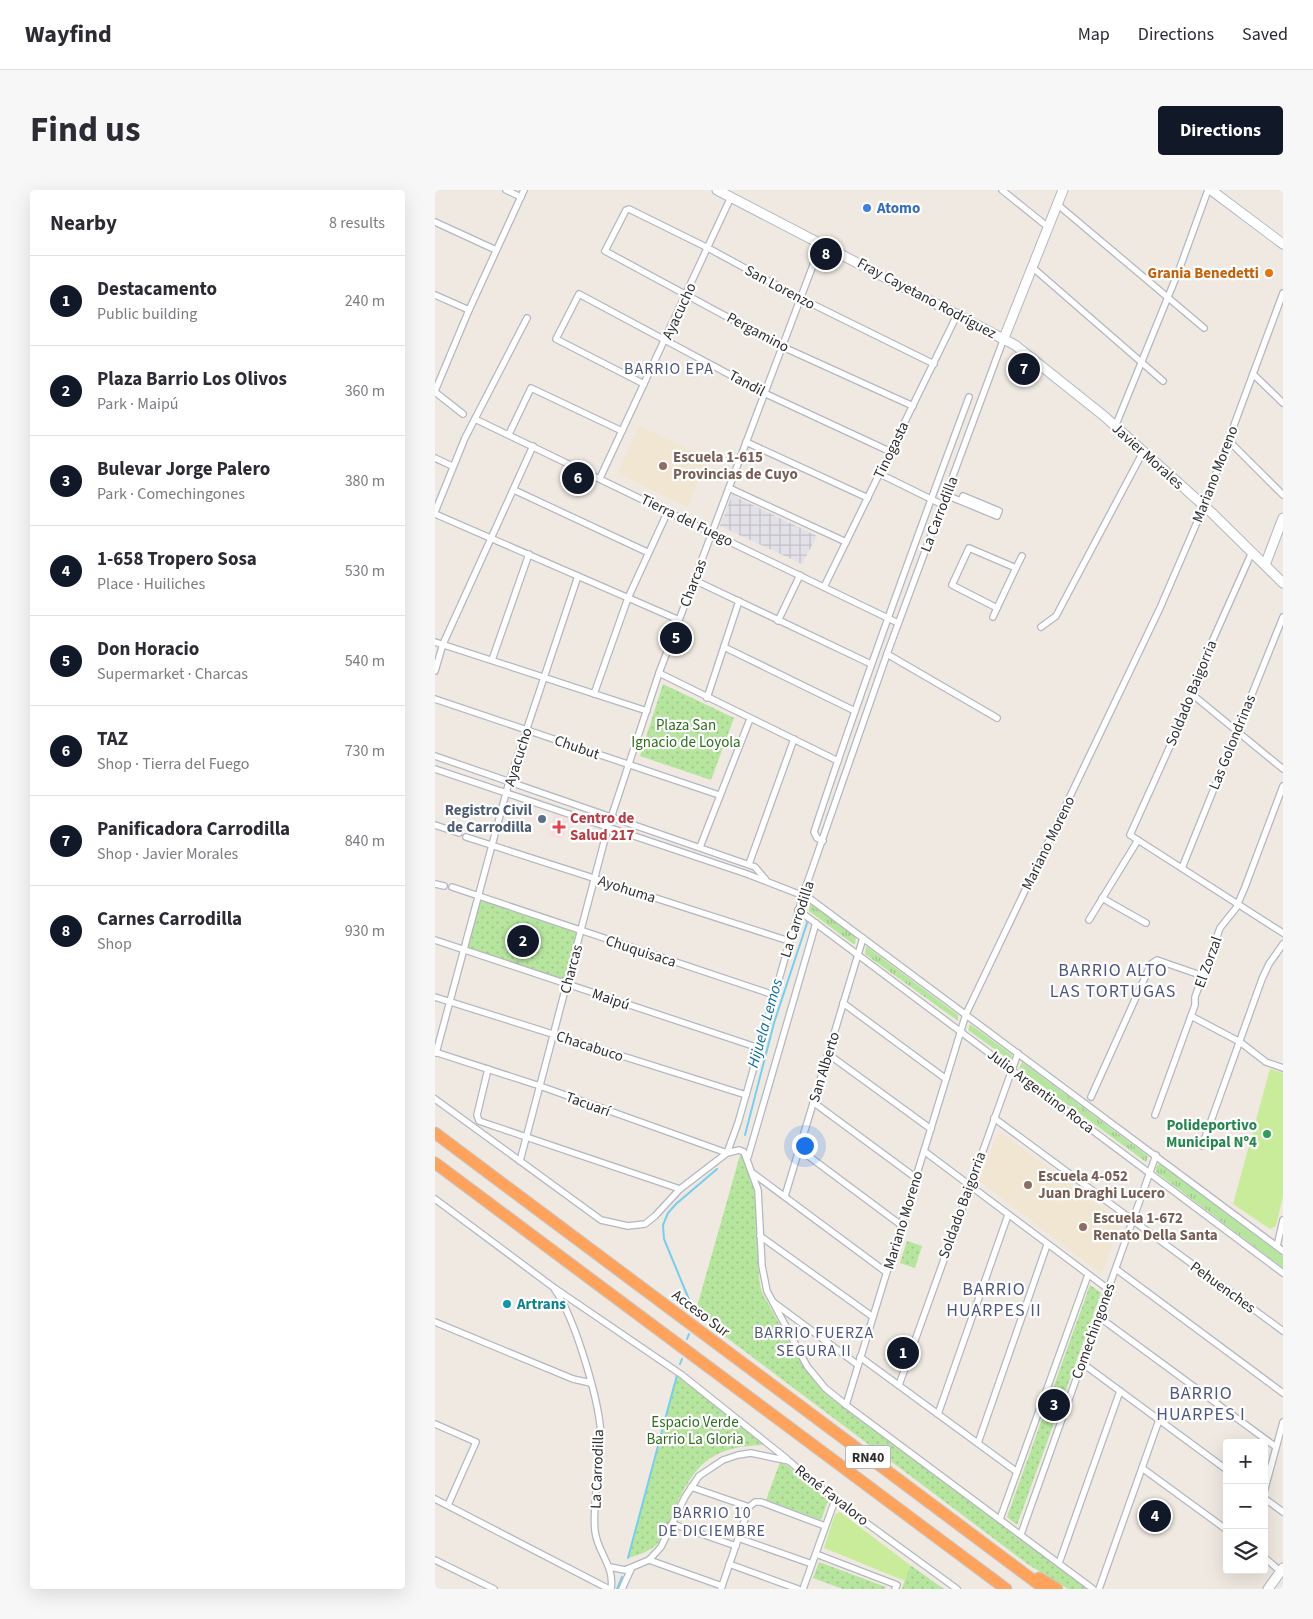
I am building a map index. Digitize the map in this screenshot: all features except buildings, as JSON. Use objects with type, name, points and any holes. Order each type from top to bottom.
[{"type":"highway","name":"Acceso Sur","points":[[435,1133],[1045,1589]]},
{"type":"highway","name":"RN40","points":[[438,1166],[1006,1589]]},
{"type":"highway","points":[[797,1405],[835,1426],[1024,1568],[1057,1589]]},
{"type":"highway","points":[[917,1523],[963,1563],[997,1589]]},
{"type":"street","points":[[505,190],[521,197]]},
{"type":"street","points":[[463,414],[435,391],[469,310],[524,190]]},
{"type":"street","name":"Fray Cayetano Rodríguez","points":[[717,190],[959,313],[1004,338]]},
{"type":"street","points":[[1002,190],[1048,227]]},
{"type":"street","name":"La Carrodilla","points":[[727,1153],[746,1095],[798,910],[887,654],[1004,338],[1063,190]]},
{"type":"street","points":[[1115,427],[1210,190],[1283,244]]},
{"type":"street","name":"Ayacucho","points":[[600,478],[731,197]]},
{"type":"street","points":[[1057,204],[1204,328]]},
{"type":"street","name":"San Lorenzo","points":[[605,252],[627,208],[934,364]]},
{"type":"street","points":[[435,222],[496,250]]},
{"type":"street","name":"Charcas","points":[[520,1161],[611,817],[659,673],[821,244]]},
{"type":"street","name":"Pergamino","points":[[605,252],[687,294],[783,347],[913,406]]},
{"type":"street","points":[[1032,267],[1163,381]]},
{"type":"street","name":"Mariano Moreno","points":[[846,1405],[965,1014],[1126,681],[1204,506],[1283,293]]},
{"type":"street","name":"Tandil","points":[[644,384],[556,339],[579,294],[764,393],[891,452]]},
{"type":"street","points":[[435,295],[469,310]]},
{"type":"street","name":"Tinogasta","points":[[825,587],[959,313]]},
{"type":"street","points":[[527,318],[452,466],[435,513],[679,620]]},
{"type":"street","name":"Javier Morales","points":[[1004,338],[1044,368],[1115,427],[1204,506],[1283,583]]},
{"type":"street","points":[[1253,374],[1283,403]]},
{"type":"street","points":[[509,434],[531,388],[622,432]]},
{"type":"street","name":"La Carrodilla","points":[[823,840],[817,838],[814,832],[837,761],[887,618],[969,397]]},
{"type":"street","name":"Tierra del Fuego","points":[[475,419],[898,623]]},
{"type":"street","points":[[1229,441],[1283,495]]},
{"type":"street","points":[[746,442],[868,498]]},
{"type":"street","points":[[435,670],[443,644],[533,446]]},
{"type":"street","points":[[1041,627],[1056,616],[1143,452]]},
{"type":"street","points":[[435,458],[452,466]]},
{"type":"street","points":[[880,474],[943,505]]},
{"type":"street","points":[[729,488],[847,542]]},
{"type":"street","points":[[514,490],[647,552]]},
{"type":"street","points":[[946,495],[997,516],[999,511],[963,496],[961,501]]},
{"type":"street","points":[[593,694],[628,598],[647,552],[668,511]]},
{"type":"street","points":[[1265,565],[1283,518]]},
{"type":"street","points":[[997,608],[952,585],[969,548],[1016,568]]},
{"type":"street","name":"Soldado Baigorria","points":[[1138,840],[1130,835],[1203,673],[1203,662],[1252,552]]},
{"type":"street","points":[[492,660],[529,554]]},
{"type":"street","points":[[993,617],[1022,556]]},
{"type":"street","points":[[778,621],[800,575]]},
{"type":"street","name":"Ayacucho","points":[[435,1053],[465,950],[506,792],[578,576]]},
{"type":"street","points":[[694,580],[871,664]]},
{"type":"street","points":[[707,698],[739,601]]},
{"type":"street","name":"Las Golondrinas","points":[[1181,868],[1283,617]]},
{"type":"street","points":[[435,642],[647,711]]},
{"type":"street","points":[[724,647],[855,711]]},
{"type":"street","points":[[887,654],[997,718]]},
{"type":"street","points":[[659,673],[837,761]]},
{"type":"street","points":[[1193,695],[1283,769]]},
{"type":"street","name":"Chubut","points":[[435,699],[719,795]]},
{"type":"street","points":[[700,847],[750,719]]},
{"type":"street","points":[[749,864],[793,739]]},
{"type":"street","points":[[435,756],[749,864],[757,868],[766,880]]},
{"type":"street","name":"Julio Argentino Roca","points":[[435,769],[766,880],[803,895],[820,905],[1283,1251]]},
{"type":"street","name":"El Zorzal","points":[[1155,1115],[1191,1016],[1220,928],[1239,903],[1283,786]]},
{"type":"street","points":[[435,825],[459,833]]},
{"type":"street","name":"Ayohuma","points":[[466,837],[789,941]]},
{"type":"street","points":[[1089,920],[1138,840],[1283,932]]},
{"type":"street","points":[[435,884],[444,886]]},
{"type":"street","name":"Chuquisaca","points":[[452,887],[581,932],[774,995]]},
{"type":"street","points":[[1102,898],[1146,923]]},
{"type":"street","name":"Julio Argentino Roca","points":[[798,910],[1283,1273]]},
{"type":"street","name":"La Carrodilla","points":[[748,1157],[816,923]]},
{"type":"street","name":"San Alberto","points":[[785,1196],[863,938]]},
{"type":"street","name":"Maipú","points":[[435,940],[759,1048]]},
{"type":"street","points":[[1202,1146],[1265,971],[1283,944]]},
{"type":"street","points":[[1091,1097],[1151,964],[1157,960],[1203,976]]},
{"type":"street","name":"Chacabuco","points":[[435,997],[746,1095]]},
{"type":"street","points":[[843,1003],[946,1080]]},
{"type":"street","points":[[1191,1016],[1240,1042],[1266,1062],[1283,1068]]},
{"type":"street","name":"Tacuarí","points":[[435,1053],[540,1086],[727,1153]]},
{"type":"street","name":"Soldado Baigorria","points":[[899,1385],[1018,1053]]},
{"type":"street","points":[[828,1054],[931,1128]]},
{"type":"street","points":[[488,1069],[477,1115],[479,1120],[526,1138],[680,1189]]},
{"type":"street","points":[[435,1099],[601,1220],[628,1226],[645,1224],[680,1189],[727,1153],[741,1150],[748,1157],[759,1190],[764,1280],[771,1300],[814,1376],[846,1405],[1093,1589]]},
{"type":"street","points":[[813,1102],[916,1178]]},
{"type":"street","name":"Pehuenches","points":[[994,1118],[1283,1331]]},
{"type":"street","points":[[799,1148],[901,1226]]},
{"type":"street","points":[[924,1151],[1108,1289]]},
{"type":"street","name":"Comechingones","points":[[1021,1534],[1156,1155]]},
{"type":"street","points":[[754,1174],[887,1272]]},
{"type":"street","points":[[435,1199],[553,1287],[678,1372],[789,1461]]},
{"type":"street","points":[[939,1414],[1008,1215]]},
{"type":"street","points":[[1277,1246],[1283,1220]]},
{"type":"street","points":[[761,1236],[873,1317]]},
{"type":"street","points":[[978,1443],[1047,1245]]},
{"type":"street","points":[[1115,1269],[1283,1393]]},
{"type":"street","name":"Comechingones","points":[[1000,1519],[1088,1275]]},
{"type":"street","name":"La Carrodilla","points":[[553,1287],[563,1302],[591,1383],[601,1439],[595,1532],[610,1567],[612,1577],[610,1589]]},
{"type":"street","points":[[771,1300],[858,1365]]},
{"type":"street","points":[[1099,1317],[1276,1448]]},
{"type":"street","points":[[435,1322],[573,1379],[591,1383]]},
{"type":"street","points":[[860,1357],[1017,1472]]},
{"type":"street","points":[[1082,1363],[1223,1467]]},
{"type":"street","points":[[1059,1564],[1120,1391]]},
{"type":"street","points":[[1099,1589],[1159,1420]]},
{"type":"street","points":[[1266,1484],[1283,1422]]},
{"type":"street","points":[[435,1424],[476,1442],[448,1505]]},
{"type":"street","name":"René Favaloro","points":[[610,1567],[624,1571],[649,1560],[661,1547],[691,1487],[707,1469],[738,1455],[751,1453],[789,1461],[835,1500],[957,1589]]},
{"type":"street","points":[[1142,1468],[1226,1529]]},
{"type":"street","points":[[691,1487],[749,1507]]},
{"type":"street","points":[[435,1499],[610,1589]]},
{"type":"street","points":[[803,1589],[835,1500]]},
{"type":"street","points":[[1268,1501],[1283,1512]]},
{"type":"street","points":[[649,1560],[721,1587],[749,1507],[755,1502],[761,1502],[825,1526]]},
{"type":"street","points":[[673,1524],[735,1546]]},
{"type":"street","points":[[738,1538],[812,1564]]},
{"type":"street","points":[[816,1554],[896,1587]]},
{"type":"street","points":[[435,1560],[494,1589]]},
{"type":"street","points":[[1268,1561],[1280,1572]]},
{"type":"street","points":[[729,1564],[799,1589]]},
{"type":"street","points":[[625,1588],[631,1569]]},
{"type":"street","points":[[1268,1589],[1280,1572]]},
{"type":"street","points":[[1279,1589],[1280,1572]]},
{"type":"shaded area","name":"Escuela 1-615 Provincias de Cuyo","points":[[639,426],[708,458],[687,507],[618,473]]},
{"type":"shaded area","points":[[732,495],[817,536],[802,564],[720,526]]},
{"type":"shaded area","name":"Centro de Salud 217","points":[[555,814],[569,820],[563,840],[548,835]]},
{"type":"shaded area","points":[[1002,1133],[1121,1222],[1103,1270],[1099,1272],[979,1181],[997,1135]]},
{"type":"green space","name":"Plaza San Ignacio de Loyola","points":[[663,684],[734,718],[711,780],[640,756]]},
{"type":"green space","points":[[479,896],[581,932],[567,984],[464,949]]},
{"type":"green space","points":[[810,903],[856,937],[855,944],[809,911]]},
{"type":"green space","points":[[866,946],[958,1015],[958,1021],[865,954]]},
{"type":"green space","points":[[970,1024],[1012,1055],[1011,1061],[968,1030]]},
{"type":"green space","points":[[1022,1062],[1148,1156],[1146,1162],[1019,1069]]},
{"type":"green space","name":"Polideportivo Municipal Nº4","points":[[1270,1069],[1283,1073],[1283,1196],[1276,1226],[1270,1229],[1233,1204]]},
{"type":"green space","points":[[740,1155],[747,1163],[755,1194],[761,1289],[789,1341],[811,1375],[829,1396],[840,1405],[1087,1589],[1068,1589],[1029,1565],[695,1314]]},
{"type":"green space","points":[[1160,1163],[1283,1256],[1283,1268],[1156,1172],[1156,1167]]},
{"type":"green space","points":[[907,1241],[922,1246],[915,1268],[900,1263]]},
{"type":"green space","points":[[1090,1285],[1101,1293],[1017,1525],[1007,1517]]},
{"type":"green space","name":"Espacio Verde Barrio La Gloria","points":[[677,1375],[763,1445],[745,1446],[730,1450],[717,1454],[707,1461],[689,1481],[659,1542],[649,1550],[628,1558]]},
{"type":"green space","points":[[780,1462],[788,1466],[828,1501],[821,1520],[766,1500]]},
{"type":"green space","points":[[840,1512],[910,1565],[905,1581],[824,1548],[835,1514]]},
{"type":"green space","points":[[819,1562],[886,1587],[885,1589],[843,1589],[813,1578]]},
{"type":"green space","points":[[910,1565],[944,1589],[902,1589]]},
{"type":"waterway","name":"Hijuela Lemos","points":[[745,1135],[774,1023],[808,920]]},
{"type":"waterway","name":"Hijuela Lemos","points":[[695,1314],[664,1239],[663,1225],[668,1213],[676,1204],[717,1169]]},
{"type":"waterway","name":"Hijuela Lemos","points":[[687,1339],[689,1334]]},
{"type":"waterway","name":"Hijuela Lemos","points":[[680,1364],[682,1359]]},
{"type":"waterway","name":"Hijuela Lemos","points":[[628,1558],[677,1375]]},
{"type":"waterway","name":"Hijuela Lemos","points":[[617,1589],[622,1577]]},
{"type":"place","name":"Atomo","points":[[867,208]]},
{"type":"place","name":"Carnes Carrodilla","points":[[826,254]]},
{"type":"place","name":"Grania Benedetti","points":[[1269,273]]},
{"type":"place","name":"Panificadora Carrodilla","points":[[1024,369]]},
{"type":"place","name":"Escuela 1-615 Provincias de Cuyo","points":[[663,466]]},
{"type":"place","name":"TAZ","points":[[578,478]]},
{"type":"place","name":"Don Horacio","points":[[676,638]]},
{"type":"place","name":"Registro Civil de Carrodilla","points":[[542,819]]},
{"type":"place","name":"Centro de Salud 217","points":[[559,827]]},
{"type":"place","name":"Plaza Barrio Los Olivos","points":[[523,941]]},
{"type":"place","name":"Polideportivo Municipal Nº4","points":[[1267,1134]]},
{"type":"place","name":"Escuela 4-052 Juan Draghi Lucero","points":[[1028,1185]]},
{"type":"place","name":"Escuela 1-672 Renato Della Santa","points":[[1083,1227]]},
{"type":"place","name":"Artrans","points":[[507,1304]]},
{"type":"place","name":"Destacamento","points":[[903,1353]]},
{"type":"place","name":"Bulevar Jorge Palero","points":[[1054,1405]]},
{"type":"place","name":"1-658 Tropero Sosa","points":[[1155,1516]]},
{"type":"district","name":"BARRIO EPA","points":[[669,368]]},
{"type":"district","name":"BARRIO ALTO LAS TORTUGAS","points":[[1113,980]]},
{"type":"district","name":"BARRIO HUARPES II","points":[[994,1299]]},
{"type":"district","name":"BARRIO FUERZA SEGURA II","points":[[814,1341]]},
{"type":"district","name":"BARRIO HUARPES I","points":[[1201,1403]]},
{"type":"district","name":"BARRIO 10 DE DICIEMBRE","points":[[712,1521]]}]
